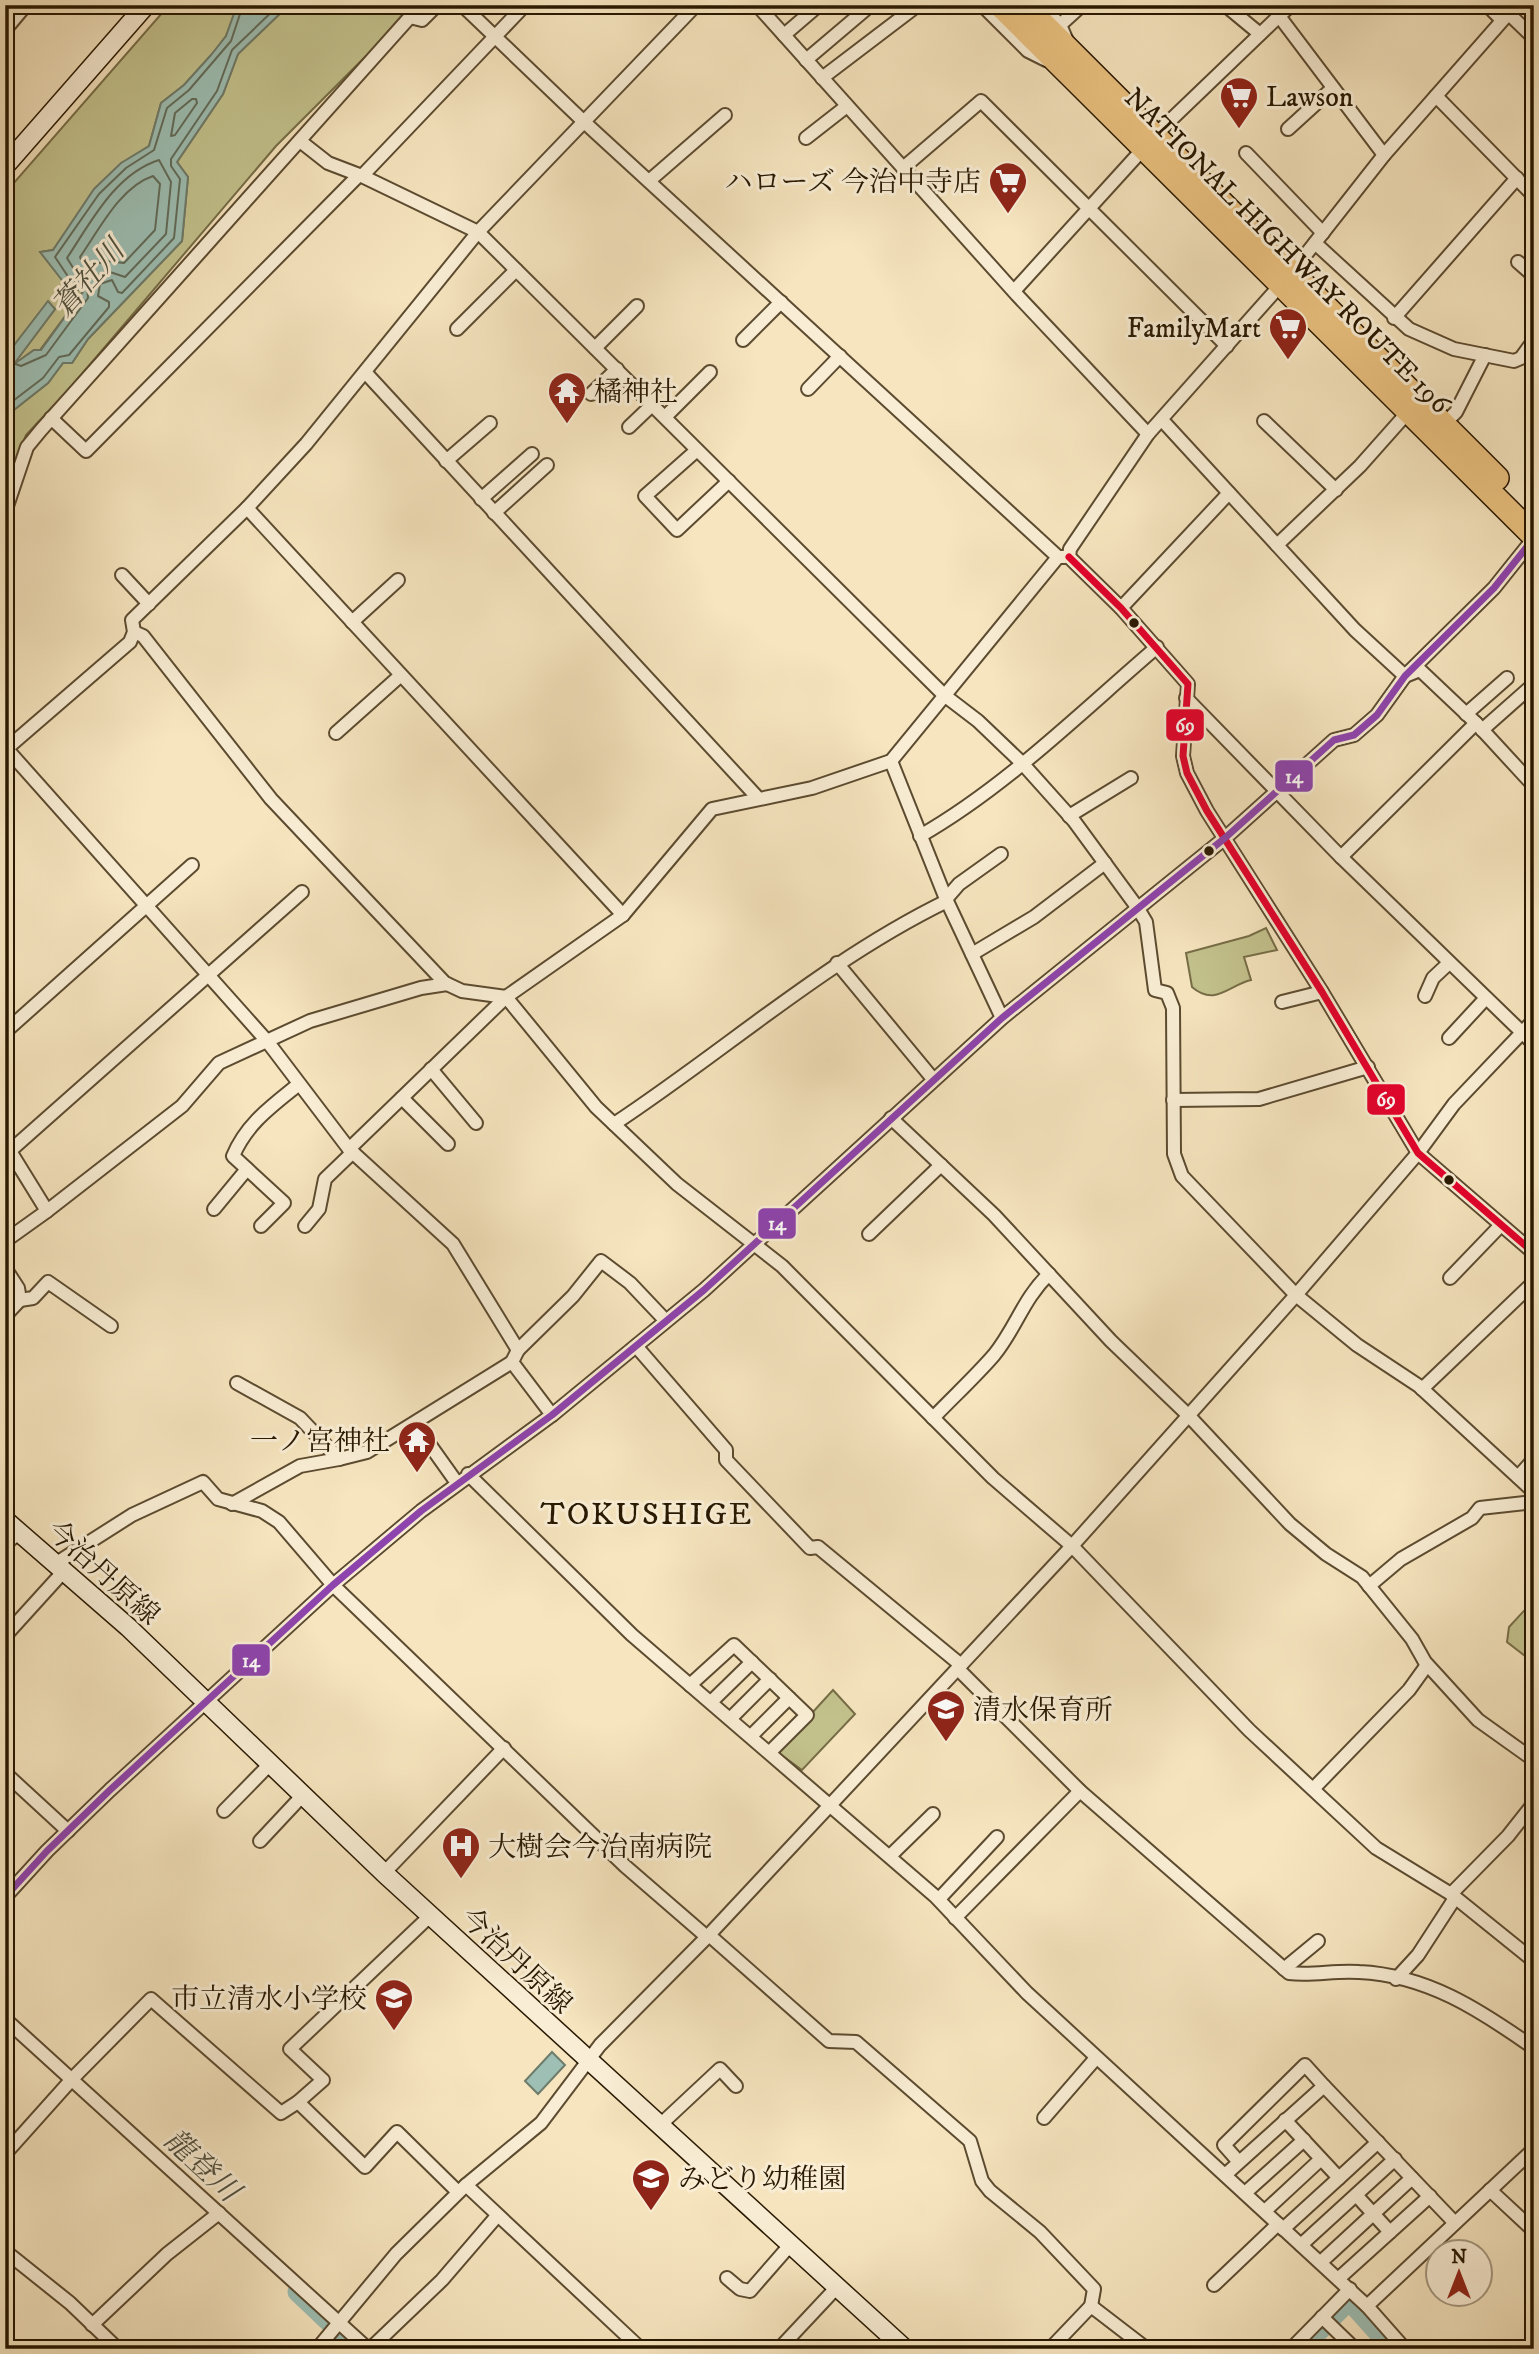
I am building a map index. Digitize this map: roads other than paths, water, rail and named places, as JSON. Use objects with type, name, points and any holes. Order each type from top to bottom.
[{"type":"highway","name":"NATIONAL HIGHWAY ROUTE 196","points":[[1000,5],[1068,61],[1287,279],[1444,424],[1534,514]]},
{"type":"highway","name":"NATIONAL HIGHWAY ROUTE 196","points":[[1024,5],[1068,61]]},
{"type":"highway","name":"NATIONAL HIGHWAY ROUTE 196","points":[[1287,279],[1408,412],[1534,537]]},
{"type":"main road","points":[[5,166],[146,5]]},
{"type":"main road","name":"今治丹原線","points":[[5,1520],[207,1703],[384,1873],[589,2063],[905,2349]]},
{"type":"street","points":[[5,30],[26,5]]},
{"type":"street","points":[[5,512],[27,447],[420,5]]},
{"type":"street","points":[[410,17],[422,19],[437,5]]},
{"type":"street","points":[[462,5],[582,120],[1121,608],[1157,647],[1188,684],[1183,756],[1187,773],[1418,1153],[1534,1253]]},
{"type":"street","points":[[51,418],[86,451],[525,5]]},
{"type":"street","points":[[552,1415],[515,1356],[453,1244],[351,1151],[267,1041],[6,748],[130,642],[134,632],[132,620],[247,508],[365,372],[478,232],[582,120],[695,5]]},
{"type":"street","points":[[757,5],[1014,291],[1148,434]]},
{"type":"street","points":[[784,35],[819,5]]},
{"type":"street","points":[[982,5],[1028,51],[1068,61],[1060,25],[1041,5]]},
{"type":"street","points":[[1060,25],[1082,5]]},
{"type":"street","points":[[1225,5],[1260,34]]},
{"type":"street","points":[[1014,291],[1148,142],[1291,5]]},
{"type":"street","points":[[1488,5],[1508,13],[1534,38]]},
{"type":"street","points":[[822,78],[911,7]]},
{"type":"street","points":[[806,60],[865,10]]},
{"type":"street","points":[[305,1226],[319,1209],[325,1179],[402,1098],[506,997],[623,915],[712,809],[812,788],[891,761],[944,695],[1064,557],[1148,434],[1287,279],[1384,155],[1508,13]]},
{"type":"street","points":[[1279,16],[1384,155]]},
{"type":"street","points":[[1288,129],[1333,88]]},
{"type":"street","points":[[1436,96],[1534,196]]},
{"type":"street","points":[[903,168],[981,101],[1227,346]]},
{"type":"street","points":[[806,138],[847,106]]},
{"type":"street","points":[[649,181],[725,115]]},
{"type":"street","points":[[300,141],[328,163],[360,175],[478,232],[944,695],[978,721],[1022,763],[1069,816],[1138,907],[1146,922],[1155,990],[1167,993],[1173,1008],[1174,1154],[1182,1176],[1296,1296],[1357,1345],[1422,1389],[1534,1492]]},
{"type":"street","points":[[1246,153],[1319,238],[1394,318],[1409,330],[1454,349],[1514,361],[1521,358],[1534,340]]},
{"type":"street","points":[[1394,318],[1517,178]]},
{"type":"street","points":[[1518,262],[1534,276]]},
{"type":"street","points":[[457,329],[516,270]]},
{"type":"street","points":[[743,340],[781,302]]},
{"type":"street","points":[[595,348],[637,306]]},
{"type":"street","points":[[1444,424],[1456,412],[1485,355]]},
{"type":"street","points":[[808,389],[840,356]]},
{"type":"street","points":[[591,394],[617,369]]},
{"type":"street","points":[[365,372],[758,798]]},
{"type":"street","points":[[665,417],[710,372]]},
{"type":"street","points":[[629,427],[652,405]]},
{"type":"street","points":[[1277,545],[1336,490],[1408,412]]},
{"type":"street","points":[[1162,419],[1355,630],[1405,676]]},
{"type":"street","points":[[1264,421],[1336,490]]},
{"type":"street","points":[[446,461],[490,423]]},
{"type":"street","points":[[698,450],[645,496],[677,530],[729,481]]},
{"type":"street","points":[[481,499],[532,454]]},
{"type":"street","points":[[495,513],[547,465]]},
{"type":"street","points":[[1121,608],[1229,493]]},
{"type":"street","points":[[247,508],[623,915]]},
{"type":"street","points":[[5,1897],[68,1831],[333,1585],[468,1474],[552,1415],[636,1346],[755,1246],[1002,1018],[1225,838],[1334,740],[1354,735],[1369,722],[1405,676],[1494,588],[1534,537]]},
{"type":"street","points":[[122,575],[149,604]]},
{"type":"street","points":[[352,622],[398,580]]},
{"type":"street","points":[[134,632],[143,636],[271,799],[447,984],[462,991],[506,997],[596,1107],[677,1184],[782,1266],[993,1478],[1072,1546],[1249,1730],[1376,1848],[1453,1896],[1534,1961]]},
{"type":"street","points":[[920,836],[951,818],[1022,763],[1157,647]]},
{"type":"street","points":[[1405,676],[1420,670],[1534,786]]},
{"type":"street","points":[[336,733],[401,675]]},
{"type":"street","points":[[1341,857],[1474,722],[1507,678]]},
{"type":"street","points":[[1474,722],[1534,684]]},
{"type":"street","points":[[1186,698],[1341,857],[1534,1044]]},
{"type":"street","points":[[891,761],[947,900],[1002,1018]]},
{"type":"street","points":[[1069,816],[1131,778]]},
{"type":"street","points":[[614,1124],[668,1088],[837,963],[892,928],[947,900],[958,884],[1001,854]]},
{"type":"street","points":[[972,954],[1034,917],[1105,863]]},
{"type":"street","points":[[5,1032],[192,865]]},
{"type":"street","points":[[47,1211],[8,1146],[302,892]]},
{"type":"street","points":[[837,963],[933,1079]]},
{"type":"street","points":[[1425,996],[1433,978],[1449,963]]},
{"type":"street","points":[[5,1241],[182,1106],[219,1063],[310,1021],[421,988],[447,984]]},
{"type":"street","points":[[1282,1002],[1322,992]]},
{"type":"street","points":[[1449,1038],[1486,998]]},
{"type":"street","points":[[317,2349],[396,2254],[462,2189],[541,2123],[600,2045],[708,1936],[1072,1546],[1296,1296],[1418,1153],[1454,1104],[1534,1020]]},
{"type":"street","points":[[1173,1100],[1259,1099],[1367,1067]]},
{"type":"street","points":[[431,1069],[476,1123]]},
{"type":"street","points":[[261,1227],[284,1203],[233,1156],[242,1136],[256,1118],[299,1084]]},
{"type":"street","points":[[402,1098],[448,1144]]},
{"type":"street","points":[[891,1118],[993,1215],[1111,1341],[1189,1416],[1290,1524],[1369,1586],[1412,1639],[1427,1665],[1478,1720],[1534,1760]]},
{"type":"street","points":[[869,1234],[941,1165]]},
{"type":"street","points":[[214,1209],[247,1169]]},
{"type":"street","points":[[1450,1278],[1500,1224]]},
{"type":"street","points":[[232,1504],[300,1466],[367,1452],[415,1424],[515,1356],[601,1261],[630,1283],[666,1321]]},
{"type":"street","points":[[5,1268],[18,1288],[20,1300]]},
{"type":"street","points":[[933,1418],[994,1355],[1012,1330],[1026,1299],[1049,1274]]},
{"type":"street","points":[[5,1316],[20,1300],[33,1298],[48,1282],[111,1326]]},
{"type":"street","points":[[1422,1389],[1534,1282]]},
{"type":"street","points":[[636,1346],[726,1450],[726,1460],[810,1548],[818,1547],[960,1667],[1080,1791],[1289,1973],[1308,1975],[1359,1972],[1430,1985],[1466,2003],[1534,2048]]},
{"type":"street","points":[[237,1383],[300,1418],[339,1459]]},
{"type":"street","points":[[415,1424],[457,1483]]},
{"type":"street","points":[[1518,1477],[1534,1459]]},
{"type":"street","points":[[468,1474],[632,1635],[939,1899],[1027,1993],[1350,2289],[1405,2349]]},
{"type":"street","points":[[5,1636],[60,1568],[132,1515],[203,1482],[218,1499],[262,1511],[279,1522],[333,1585],[625,1866],[829,2041],[856,2042],[970,2141],[982,2181],[1040,2232],[1094,2289],[1091,2306],[1050,2349]]},
{"type":"street","points":[[1369,1586],[1401,1559],[1472,1518],[1480,1508],[1534,1502]]},
{"type":"street","points":[[5,1544],[20,1532]]},
{"type":"street","points":[[691,1685],[734,1645],[807,1715],[770,1752]]},
{"type":"street","points":[[711,1702],[752,1662]]},
{"type":"street","points":[[1313,1790],[1409,1690],[1427,1665]]},
{"type":"street","points":[[730,1719],[770,1679]]},
{"type":"street","points":[[751,1736],[789,1698]]},
{"type":"street","points":[[384,1873],[504,1748]]},
{"type":"street","points":[[224,1811],[270,1764]]},
{"type":"street","points":[[5,1773],[68,1831]]},
{"type":"street","points":[[955,1918],[1080,1791]]},
{"type":"street","points":[[260,1841],[303,1795]]},
{"type":"street","points":[[1396,1979],[1418,1955],[1453,1896],[1502,1843],[1534,1803]]},
{"type":"street","points":[[890,1856],[933,1814]]},
{"type":"street","points":[[939,1899],[996,1838]]},
{"type":"street","points":[[5,2154],[73,2078],[152,1999],[281,2113],[323,2080],[290,2049],[431,1915]]},
{"type":"street","points":[[1284,1969],[1318,1941]]},
{"type":"street","points":[[5,2019],[369,2349],[442,2280],[498,2216]]},
{"type":"street","points":[[1044,2118],[1096,2059]]},
{"type":"street","points":[[1239,2162],[1224,2146],[1305,2065],[1455,2222]]},
{"type":"street","points":[[659,2126],[720,2069],[736,2086]]},
{"type":"street","points":[[1224,2175],[1324,2086]]},
{"type":"street","points":[[298,2102],[365,2167],[397,2132],[462,2189],[498,2216],[641,2349]]},
{"type":"street","points":[[1285,2120],[1339,2178]]},
{"type":"street","points":[[1248,2122],[1265,2138]]},
{"type":"street","points":[[1245,2193],[1304,2140]]},
{"type":"street","points":[[1214,2285],[1378,2142]]},
{"type":"street","points":[[1367,2306],[1534,2149]]},
{"type":"street","points":[[1265,2211],[1321,2159]]},
{"type":"street","points":[[1301,2245],[1395,2160]]},
{"type":"street","points":[[1321,2262],[1412,2178]]},
{"type":"street","points":[[1490,2190],[1534,2231]]},
{"type":"street","points":[[1356,2195],[1390,2232]]},
{"type":"street","points":[[1338,2279],[1430,2196]]},
{"type":"street","points":[[92,2325],[167,2254],[219,2213]]},
{"type":"street","points":[[727,2278],[740,2289],[750,2291],[792,2244]]},
{"type":"street","points":[[5,2251],[117,2349]]},
{"type":"street","points":[[779,2349],[838,2286]]},
{"type":"street","points":[[1290,2349],[1350,2289]]},
{"type":"street","points":[[1091,2306],[1147,2349]]},
{"type":"street","points":[[1322,2316],[1355,2349]]},
{"type":"water","name":"蒼社川","points":[[237,5],[289,5],[238,54],[223,94],[177,162],[188,177],[182,241],[88,339],[72,363],[63,363],[48,383],[5,417],[5,357],[48,301],[55,309],[14,364],[34,350],[41,350],[83,292],[65,284],[40,252],[53,250],[94,189],[121,163],[149,146],[161,103],[184,85],[226,36]]},
{"type":"water","points":[[552,2052],[565,2065],[538,2094],[525,2081]]},
{"type":"waterway","name":"龍登川","points":[[297,2292],[357,2349]]},
{"type":"waterway","name":"龍登川","points":[[1302,2349],[1349,2301],[1392,2349]]},
{"type":"place","name":"Lawson","points":[[1239,130]]},
{"type":"place","name":"ハローズ 今治中寺店","points":[[1008,215]]},
{"type":"place","name":"FamilyMart","points":[[1288,361]]},
{"type":"place","name":"橘神社","points":[[567,425]]},
{"type":"place","name":"一ノ宮神社","points":[[417,1474]]},
{"type":"place","name":"清水保育所","points":[[946,1743]]},
{"type":"place","name":"大樹会今治南病院","points":[[461,1880]]},
{"type":"place","name":"市立清水小学校","points":[[394,2032]]},
{"type":"place","name":"みどり幼稚園","points":[[651,2212]]},
{"type":"district","name":"TOKUSHIGE","points":[[647,1513]]}]
